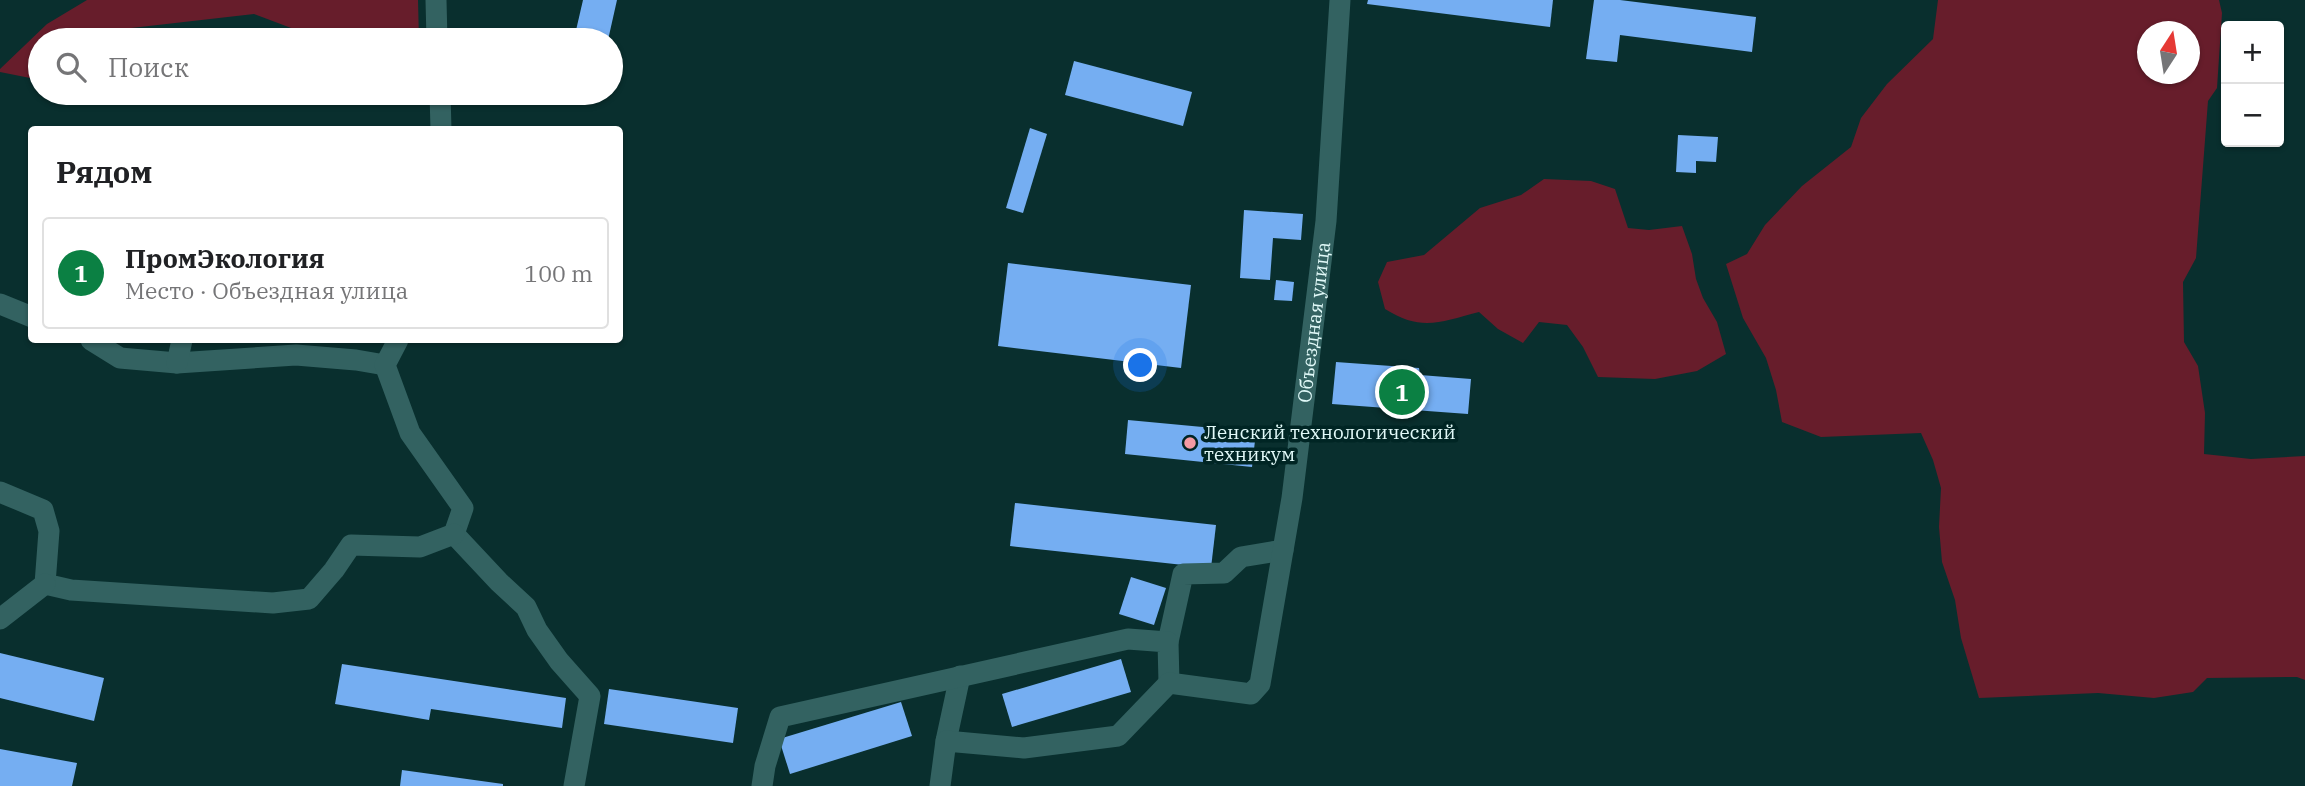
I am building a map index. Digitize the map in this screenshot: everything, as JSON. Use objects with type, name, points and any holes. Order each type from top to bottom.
[{"type":"street","points":[[436,0],[437,28]]},
{"type":"street","name":"Объездная улица","points":[[1169,683],[1251,694],[1260,684],[1292,498],[1326,221],[1340,0]]},
{"type":"street","points":[[440,105],[441,126]]},
{"type":"street","points":[[0,304],[28,315]]},
{"type":"street","points":[[96,343],[120,358],[177,363],[296,355],[384,365]]},
{"type":"street","points":[[177,363],[180,343]]},
{"type":"street","points":[[384,365],[396,343]]},
{"type":"street","points":[[46,584],[71,590],[273,603],[309,599],[351,545],[420,547],[454,534],[463,508],[410,433],[384,365]]},
{"type":"street","points":[[0,492],[43,510],[49,531],[46,584],[0,619]]},
{"type":"street","points":[[454,534],[526,607],[537,630],[559,661],[590,696],[575,786]]},
{"type":"street","points":[[946,741],[1024,748],[1118,736],[1169,683],[1168,642],[1183,574],[1224,573],[1241,557],[1283,551]]},
{"type":"street","points":[[762,786],[780,716],[1128,639],[1168,642]]},
{"type":"street","points":[[940,786],[946,741],[960,676]]},
{"type":"shaded area","points":[[87,0],[418,0],[419,28],[291,28],[254,14],[131,28],[43,28]]},
{"type":"shaded area","points":[[1938,0],[2219,0],[2222,13],[2217,88],[2208,101],[2196,258],[2183,282],[2184,342],[2198,366],[2205,413],[2204,454],[2251,459],[2305,456],[2305,680],[2297,677],[2207,678],[2193,692],[2154,698],[2098,693],[1979,698],[1961,638],[1955,600],[1942,562],[1939,527],[1941,488],[1921,433],[1821,437],[1782,422],[1766,358],[1743,318],[1726,264],[1747,254],[1765,225],[1802,186],[1851,147],[1861,118],[1887,84],[1933,39]]},
{"type":"shaded area","points":[[28,42],[28,78],[0,72]]},
{"type":"shaded area","points":[[1544,179],[1591,181],[1615,189],[1628,228],[1649,230],[1682,226],[1692,254],[1696,279],[1717,322],[1726,354],[1697,371],[1655,379],[1598,377],[1583,347],[1567,325],[1539,322],[1523,343],[1498,329],[1479,312],[1442,322],[1421,323],[1410,321],[1385,309],[1378,282],[1387,262],[1424,255],[1480,208],[1521,195]]},
{"type":"building","points":[[583,0],[617,0],[611,28],[577,28]]},
{"type":"building","points":[[1368,0],[1553,0],[1550,27],[1367,4]]},
{"type":"building","points":[[1594,0],[1620,0],[1756,17],[1752,52],[1620,35],[1617,62],[1586,59]]},
{"type":"building","points":[[1074,61],[1192,92],[1183,126],[1065,95]]},
{"type":"building","points":[[1030,128],[1047,134],[1023,213],[1006,208]]},
{"type":"building","points":[[1678,135],[1718,137],[1716,162],[1696,161],[1696,173],[1676,172]]},
{"type":"building","points":[[1244,210],[1303,214],[1301,240],[1273,238],[1270,280],[1240,278]]},
{"type":"building","points":[[1008,263],[1191,285],[1181,368],[998,346]]},
{"type":"building","points":[[1276,280],[1294,282],[1292,301],[1274,300]]},
{"type":"building","points":[[1336,362],[1419,368],[1420,375],[1471,379],[1468,414],[1332,404]]},
{"type":"building","name":"Ленский технологический техникум","points":[[1128,420],[1256,432],[1252,467],[1125,454]]},
{"type":"building","points":[[1015,503],[1216,525],[1211,568],[1010,546]]},
{"type":"building","points":[[1131,577],[1166,588],[1154,625],[1119,614]]},
{"type":"building","points":[[0,653],[104,678],[94,721],[0,698]]},
{"type":"building","points":[[1121,659],[1131,692],[1012,727],[1002,694]]},
{"type":"building","points":[[342,664],[566,698],[562,728],[431,709],[429,720],[335,704]]},
{"type":"building","points":[[609,689],[738,708],[733,743],[604,724]]},
{"type":"building","points":[[901,702],[912,736],[790,774],[779,739]]},
{"type":"building","points":[[0,749],[77,763],[72,786],[0,786]]},
{"type":"building","points":[[402,770],[503,784],[503,786],[400,786]]},
{"type":"place","name":"ПромЭкология","points":[[1402,392]]},
{"type":"place","name":"Ленский технологический техникум","points":[[1190,443]]}]
